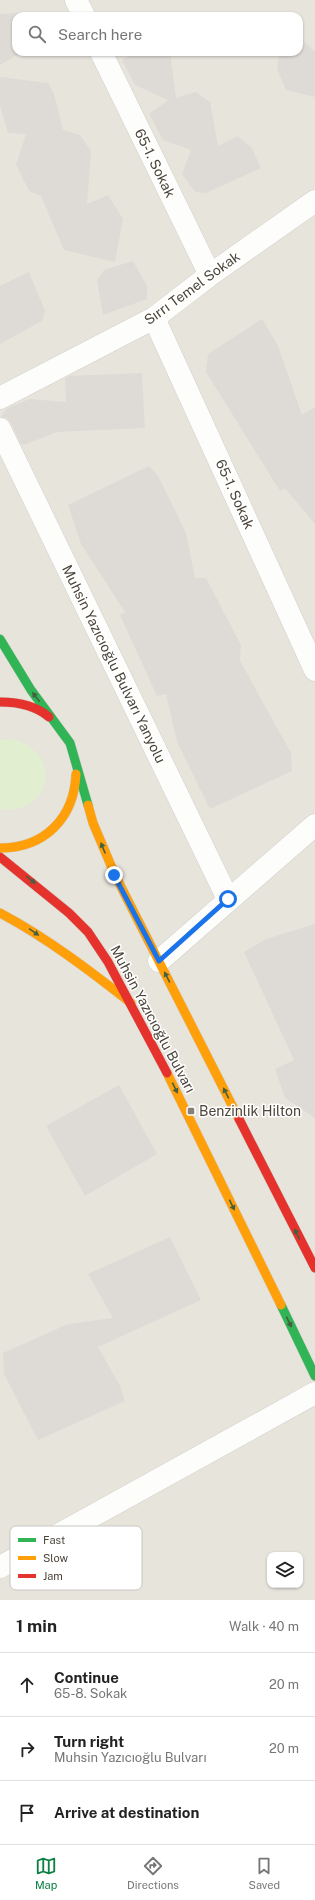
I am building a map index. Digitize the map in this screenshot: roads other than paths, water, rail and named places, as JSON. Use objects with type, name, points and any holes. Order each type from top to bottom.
[{"type":"main road","points":[[0,639],[31,690],[70,743],[93,823],[114,875],[315,1268]]},
{"type":"main road","points":[[0,702],[12,702],[30,706],[46,715],[60,728]]},
{"type":"main road","points":[[0,848],[22,846],[39,839],[54,829],[66,814],[73,798],[77,779],[76,761]]},
{"type":"main road","name":"Muhsin Yazıcıoğlu Bulvarı","points":[[0,857],[40,888],[88,932],[108,962],[155,1047],[315,1376]]},
{"type":"main road","points":[[0,913],[24,925],[86,967],[132,1003]]},
{"type":"street","points":[[76,0],[82,12]]},
{"type":"street","name":"65-1. Sokak","points":[[103,56],[210,275]]},
{"type":"street","name":"Sırrı Temel Sokak","points":[[0,398],[154,318],[210,275],[315,201]]},
{"type":"street","name":"65-1. Sokak","points":[[154,318],[315,670]]},
{"type":"street","name":"Muhsin Yazıcıoğlu Bulvarı Yanyolu","points":[[0,429],[228,899]]},
{"type":"street","points":[[159,961],[228,899],[315,825]]},
{"type":"street","points":[[74,1526],[315,1393]]},
{"type":"street","points":[[0,1567],[10,1561]]},
{"type":"place","name":"Benzinlik Hilton","points":[[191,1111]]}]
